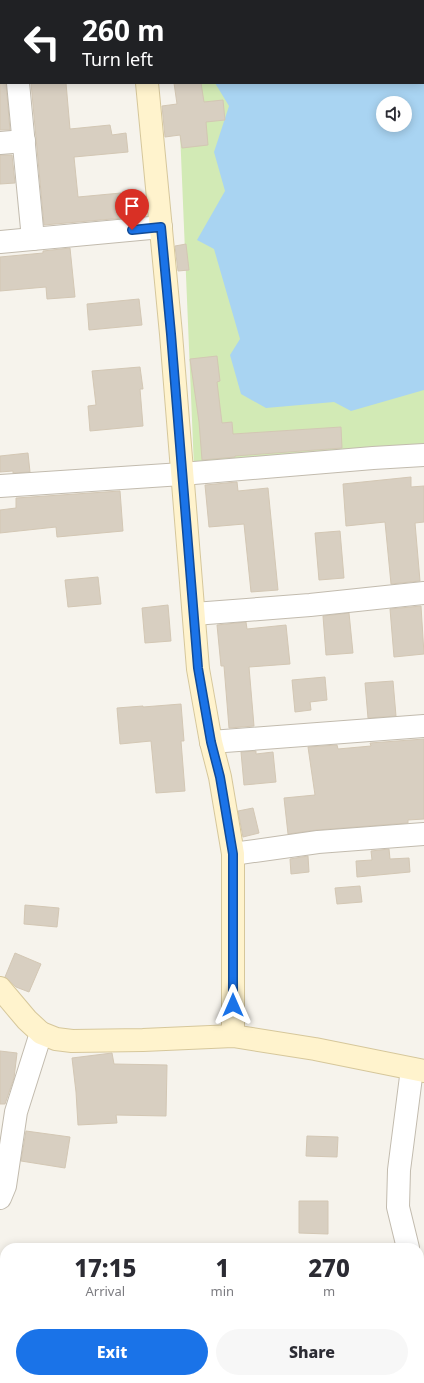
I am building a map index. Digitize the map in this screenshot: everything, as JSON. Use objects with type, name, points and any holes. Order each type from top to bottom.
[{"type":"street","points":[[18,84],[33,239]]},
{"type":"street","points":[[147,84],[161,227],[198,668],[211,742],[220,777],[233,854],[233,1036]]},
{"type":"street","points":[[0,143],[24,141]]},
{"type":"street","points":[[0,242],[161,227]]},
{"type":"street","points":[[0,486],[182,474],[424,455]]},
{"type":"street","points":[[194,614],[310,605],[424,593]]},
{"type":"street","points":[[211,742],[424,726]]},
{"type":"street","points":[[233,854],[318,842],[424,834]]},
{"type":"street","points":[[0,988],[27,1020],[41,1033],[56,1039],[72,1041],[143,1040],[233,1036],[315,1049],[418,1070],[399,1170],[398,1207],[407,1243]]},
{"type":"street","points":[[0,1198],[5,1186],[16,1112],[41,1033]]},
{"type":"green space","points":[[178,84],[424,84],[424,449],[194,468]]},
{"type":"water","points":[[216,84],[424,84],[424,390],[351,411],[334,402],[266,408],[241,394],[230,355],[240,339],[214,249],[197,240],[225,191],[214,152],[229,106]]},
{"type":"building","points":[[0,84],[6,84],[10,130],[0,130]]},
{"type":"building","points":[[31,84],[66,84],[70,129],[110,125],[112,135],[126,133],[128,152],[74,157],[78,197],[121,193],[123,218],[44,225]]},
{"type":"building","points":[[174,84],[201,84],[204,102],[223,100],[225,120],[206,122],[208,145],[182,148],[180,135],[165,137],[162,106],[177,104]]},
{"type":"building","points":[[0,155],[12,155],[15,183],[0,184]]},
{"type":"building","points":[[186,244],[189,270],[178,271],[175,246]]},
{"type":"building","points":[[70,248],[75,297],[47,299],[46,287],[0,291],[0,257],[43,253],[43,251]]},
{"type":"building","points":[[139,299],[142,325],[89,330],[87,304]]},
{"type":"building","points":[[217,356],[220,381],[217,382],[222,423],[232,422],[233,434],[341,427],[342,448],[202,460],[199,422],[190,359]]},
{"type":"building","points":[[140,367],[143,389],[140,389],[143,426],[90,431],[88,406],[96,405],[92,371]]},
{"type":"building","points":[[28,453],[30,472],[0,472],[0,456]]},
{"type":"building","points":[[411,477],[411,487],[424,486],[424,522],[415,523],[420,581],[391,584],[385,522],[346,526],[343,484]]},
{"type":"building","points":[[237,482],[238,491],[268,488],[278,590],[251,592],[244,524],[209,527],[205,485]]},
{"type":"building","points":[[120,491],[123,531],[57,537],[56,527],[0,533],[0,510],[16,508],[16,498]]},
{"type":"building","points":[[340,531],[344,578],[319,580],[315,533]]},
{"type":"building","points":[[98,577],[101,604],[68,607],[65,580]]},
{"type":"building","points":[[168,605],[171,641],[145,643],[142,608]]},
{"type":"building","points":[[421,606],[424,654],[394,657],[390,609]]},
{"type":"building","points":[[349,613],[353,653],[326,655],[323,616]]},
{"type":"building","points":[[246,622],[247,629],[286,625],[290,664],[249,667],[254,726],[229,728],[224,666],[221,666],[217,625]]},
{"type":"building","points":[[325,677],[327,700],[310,702],[311,710],[295,712],[292,680]]},
{"type":"building","points":[[393,681],[396,716],[368,718],[365,683]]},
{"type":"building","points":[[181,704],[184,741],[181,741],[185,791],[156,793],[151,741],[120,744],[117,708]]},
{"type":"building","points":[[424,739],[424,819],[408,820],[408,823],[317,830],[288,834],[284,798],[315,795],[308,747],[337,745],[338,749],[371,746],[370,743]]},
{"type":"building","points":[[256,751],[256,754],[273,752],[276,782],[244,785],[241,752]]},
{"type":"building","points":[[253,808],[259,833],[243,837],[238,811]]},
{"type":"building","points":[[389,849],[390,859],[409,858],[410,872],[357,877],[356,861],[372,860],[371,851]]},
{"type":"building","points":[[308,856],[309,872],[291,874],[290,859]]},
{"type":"building","points":[[360,886],[362,902],[337,904],[335,888]]},
{"type":"building","points":[[25,905],[59,908],[57,927],[24,924]]},
{"type":"building","points":[[15,953],[41,964],[29,992],[16,987],[5,977]]},
{"type":"building","points":[[0,1051],[17,1053],[14,1078],[5,1104],[0,1104]]},
{"type":"building","points":[[112,1053],[114,1064],[167,1065],[166,1116],[116,1115],[117,1123],[78,1125],[72,1058]]},
{"type":"building","points":[[26,1131],[70,1137],[65,1168],[21,1161]]},
{"type":"building","points":[[307,1136],[338,1137],[337,1157],[306,1156]]},
{"type":"building","points":[[299,1201],[328,1201],[328,1234],[299,1233]]},
{"type":"route","points":[[132,230],[161,227],[198,668],[211,742],[220,777],[233,854],[233,1005]]}]
